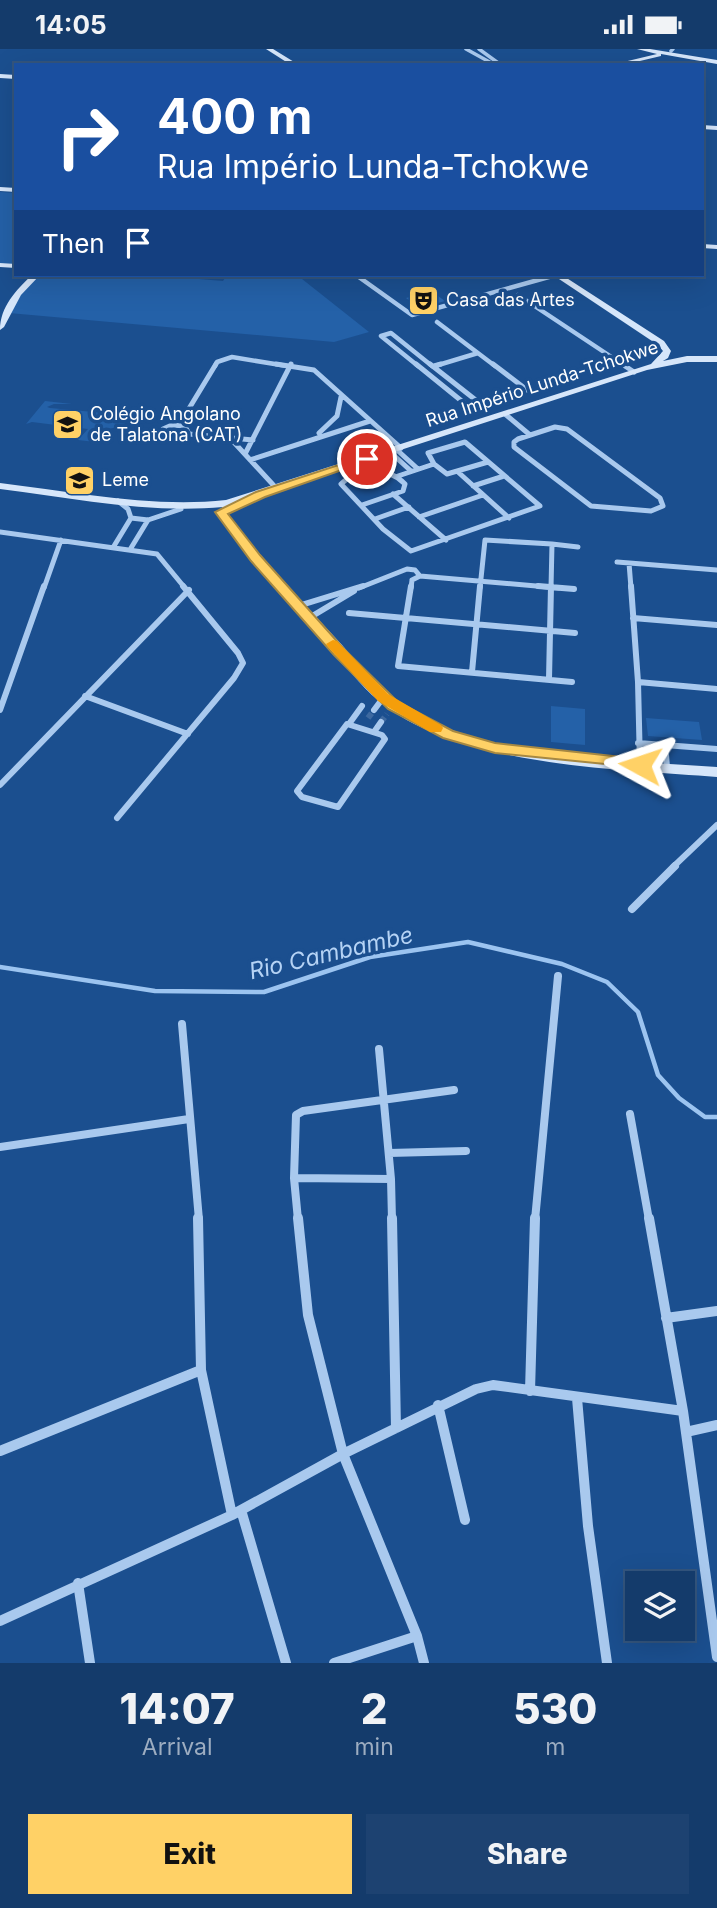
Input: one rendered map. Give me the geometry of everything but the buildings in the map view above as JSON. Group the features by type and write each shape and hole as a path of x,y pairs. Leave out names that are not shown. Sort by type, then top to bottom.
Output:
{"street":[{"path":"269,49 293,63"},
{"path":"466,49 491,63"},
{"path":"479,49 498,63"},
{"path":"640,49 670,51 717,62"},
{"path":"622,63 670,51"},
{"path":"0,327 4,308 34,277"},
{"path":"359,277 412,315 549,277"},
{"path":"559,277 674,348 717,358"},
{"path":"518,295 639,370 658,362 667,351 661,342 645,330"},
{"path":"437,322 527,390"},
{"path":"477,407 481,403 391,333 381,335 469,407 477,407 492,418"},
{"path":"434,366 478,353"},
{"path":"179,425 218,362 232,357 291,364 314,370 370,421 415,470"},
{"name":"Rua Império Lunda-Tchokwe","path":"147,504 213,511 639,370 687,359 717,358"},
{"path":"245,454 291,364"},
{"path":"312,438 333,422 340,409 341,397"},
{"path":"505,414 530,435"},
{"path":"250,460 370,421"},
{"path":"189,433 188,427 179,425 167,426 162,434 173,439 189,433 253,440"},
{"path":"555,427 565,428 660,498 663,506 651,511 603,508 585,502 514,447 516,441 530,435 555,427"},
{"path":"230,438 277,489"},
{"path":"362,505 405,489 393,471 381,470 341,482 362,505 376,519 411,551 540,506 488,462 461,442 431,451 428,457 444,473 458,473 488,462"},
{"path":"398,476 434,464"},
{"path":"458,473 509,518"},
{"path":"473,486 504,475"},
{"name":"Rua Império Lunda-Tchokwe","path":"0,486 213,511"},
{"path":"393,494 446,540"},
{"path":"419,517 484,495"},
{"path":"114,546 131,518 128,509 118,501"},
{"path":"376,519 409,507"},
{"path":"131,518 148,520 181,509"},
{"path":"213,511 387,706 448,734 495,748 666,755 717,749"},
{"path":"131,548 148,520"},
{"path":"0,532 131,548 149,551 162,557 239,653 243,663 239,671 117,818"},
{"path":"0,710 61,540"},
{"path":"472,672 485,540 578,547"},
{"path":"549,678 552,544"},
{"path":"617,562 717,570"},
{"path":"629,563 644,753"},
{"path":"299,606 413,569 420,576"},
{"path":"404,572 412,580"},
{"path":"412,580 420,576 574,589"},
{"path":"412,580 398,666 572,681"},
{"path":"309,618 324,612 358,588"},
{"path":"0,785 189,590"},
{"path":"313,601 324,612"},
{"path":"349,614 575,633"},
{"path":"633,618 717,625"},
{"path":"0,677 12,677"},
{"path":"638,682 717,689"},
{"path":"85,696 188,734"},
{"path":"349,724 374,732 385,739 340,806 334,807 302,797 297,791 343,727 349,724 362,706"},
{"path":"374,710 387,706"},
{"path":"361,728 368,718"},
{"path":"374,732 381,722"},
{"path":"644,753 666,755 717,772"},
{"path":"0,778 13,771"},
{"path":"632,909 647,888 684,860 717,825"},
{"path":"530,1391 533,1236 558,976"},
{"path":"182,1024 200,1237 201,1370 237,1512 286,1663"},
{"path":"379,1049 391,1178 396,1428"},
{"path":"424,1663 416,1636 343,1454 309,1315 294,1178 294,1124 296,1115 303,1111 454,1090"},
{"path":"630,1114 683,1411 717,1657"},
{"path":"0,1147 189,1119"},
{"path":"389,1153 466,1151"},
{"path":"294,1178 391,1178"},
{"path":"666,1318 717,1311"},
{"path":"0,1451 201,1370"},
{"path":"0,1621 237,1512 438,1405 476,1389 493,1385 683,1411"},
{"path":"578,1398 588,1526 607,1663"},
{"path":"438,1405 465,1520"},
{"path":"686,1431 717,1425"},
{"path":"78,1583 90,1663"},
{"path":"334,1663 416,1636"}],"shaded area":[{"path":"0,192 14,193 14,265 0,263"},
{"path":"38,277 175,277 223,281 226,277 300,277 369,332 334,342 9,313 22,293"},
{"path":"45,401 72,404 54,404 47,407 50,408 126,415 128,411 111,410 133,410 123,426 98,431 100,434 95,442 78,440 88,429 32,422 26,424"},
{"path":"551,706 585,709 585,745 551,742"},
{"path":"646,718 699,722 702,740 648,736"}],"waterway":[{"name":"Rio Cambambe","path":"0,967 155,991 264,992 370,957 468,942 562,964 607,982 638,1012 658,1075 679,1098 705,1117 717,1117"}],"tunnel":[{"path":"368,718 374,710"},
{"path":"381,722 387,714"}],"slow traffic":[{"path":"333,644 383,698 436,728"}],"place":[{"name":"Casa das Artes","path":"423,300"},
{"name":"Colégio Angolano de Talatona (CAT)","path":"67,424"},
{"name":"Leme","path":"79,480"}],"route":[{"path":"367,459 260,494 221,512 256,558 339,652 393,705 448,734 495,748 536,755 640,765"}]}
